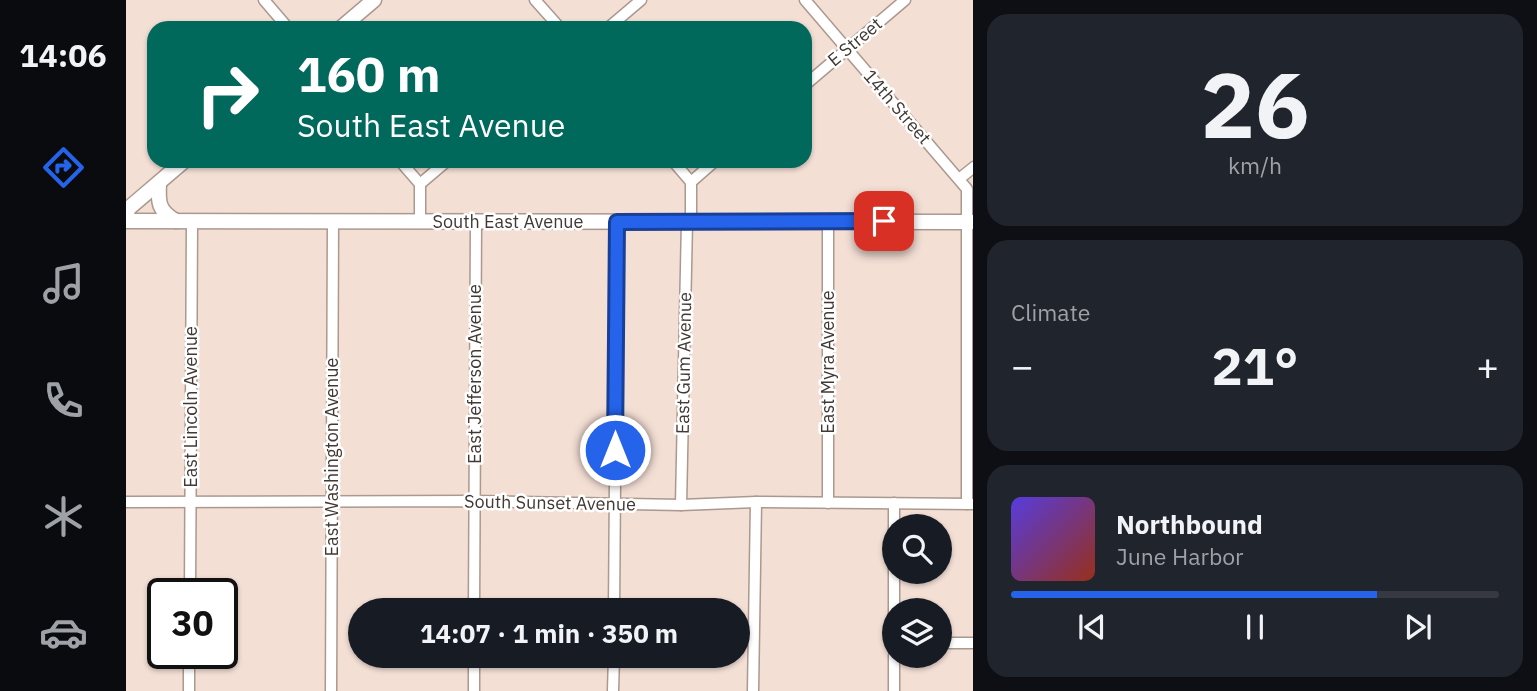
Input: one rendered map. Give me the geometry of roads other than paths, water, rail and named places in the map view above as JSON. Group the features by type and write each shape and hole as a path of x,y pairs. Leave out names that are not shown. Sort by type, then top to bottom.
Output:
{"street":[{"path":"264,0 282,21"},
{"path":"349,21 374,0"},
{"path":"535,0 553,21"},
{"path":"616,21 640,0"},
{"name":"14th Street","path":"805,0 967,188 970,222 970,504"},
{"name":"E Street","path":"812,79 905,0"},
{"path":"126,215 129,208 176,168"},
{"path":"406,168 420,184 420,221"},
{"path":"420,184 439,168"},
{"path":"679,168 691,182 707,168"},
{"path":"959,180 973,168"},
{"name":"East Gum Avenue","path":"681,505 691,182"},
{"path":"159,183 159,206 166,216 176,222"},
{"name":"South East Avenue","path":"126,221 970,222"},
{"name":"East Myra Avenue","path":"828,221 828,503"},
{"name":"East Lincoln Avenue","path":"190,578 192,222"},
{"name":"East Washington Avenue","path":"331,691 332,222"},
{"name":"East Jefferson Avenue","path":"474,598 476,222"},
{"path":"614,598 617,222"},
{"name":"South Sunset Avenue","path":"126,502 970,504"},
{"path":"753,691 756,502"},
{"path":"894,503 894,598"},
{"path":"952,643 973,643"},
{"path":"474,668 474,691"},
{"path":"613,691 614,668"},
{"path":"894,668 894,691"},
{"path":"189,669 189,691"}]}
